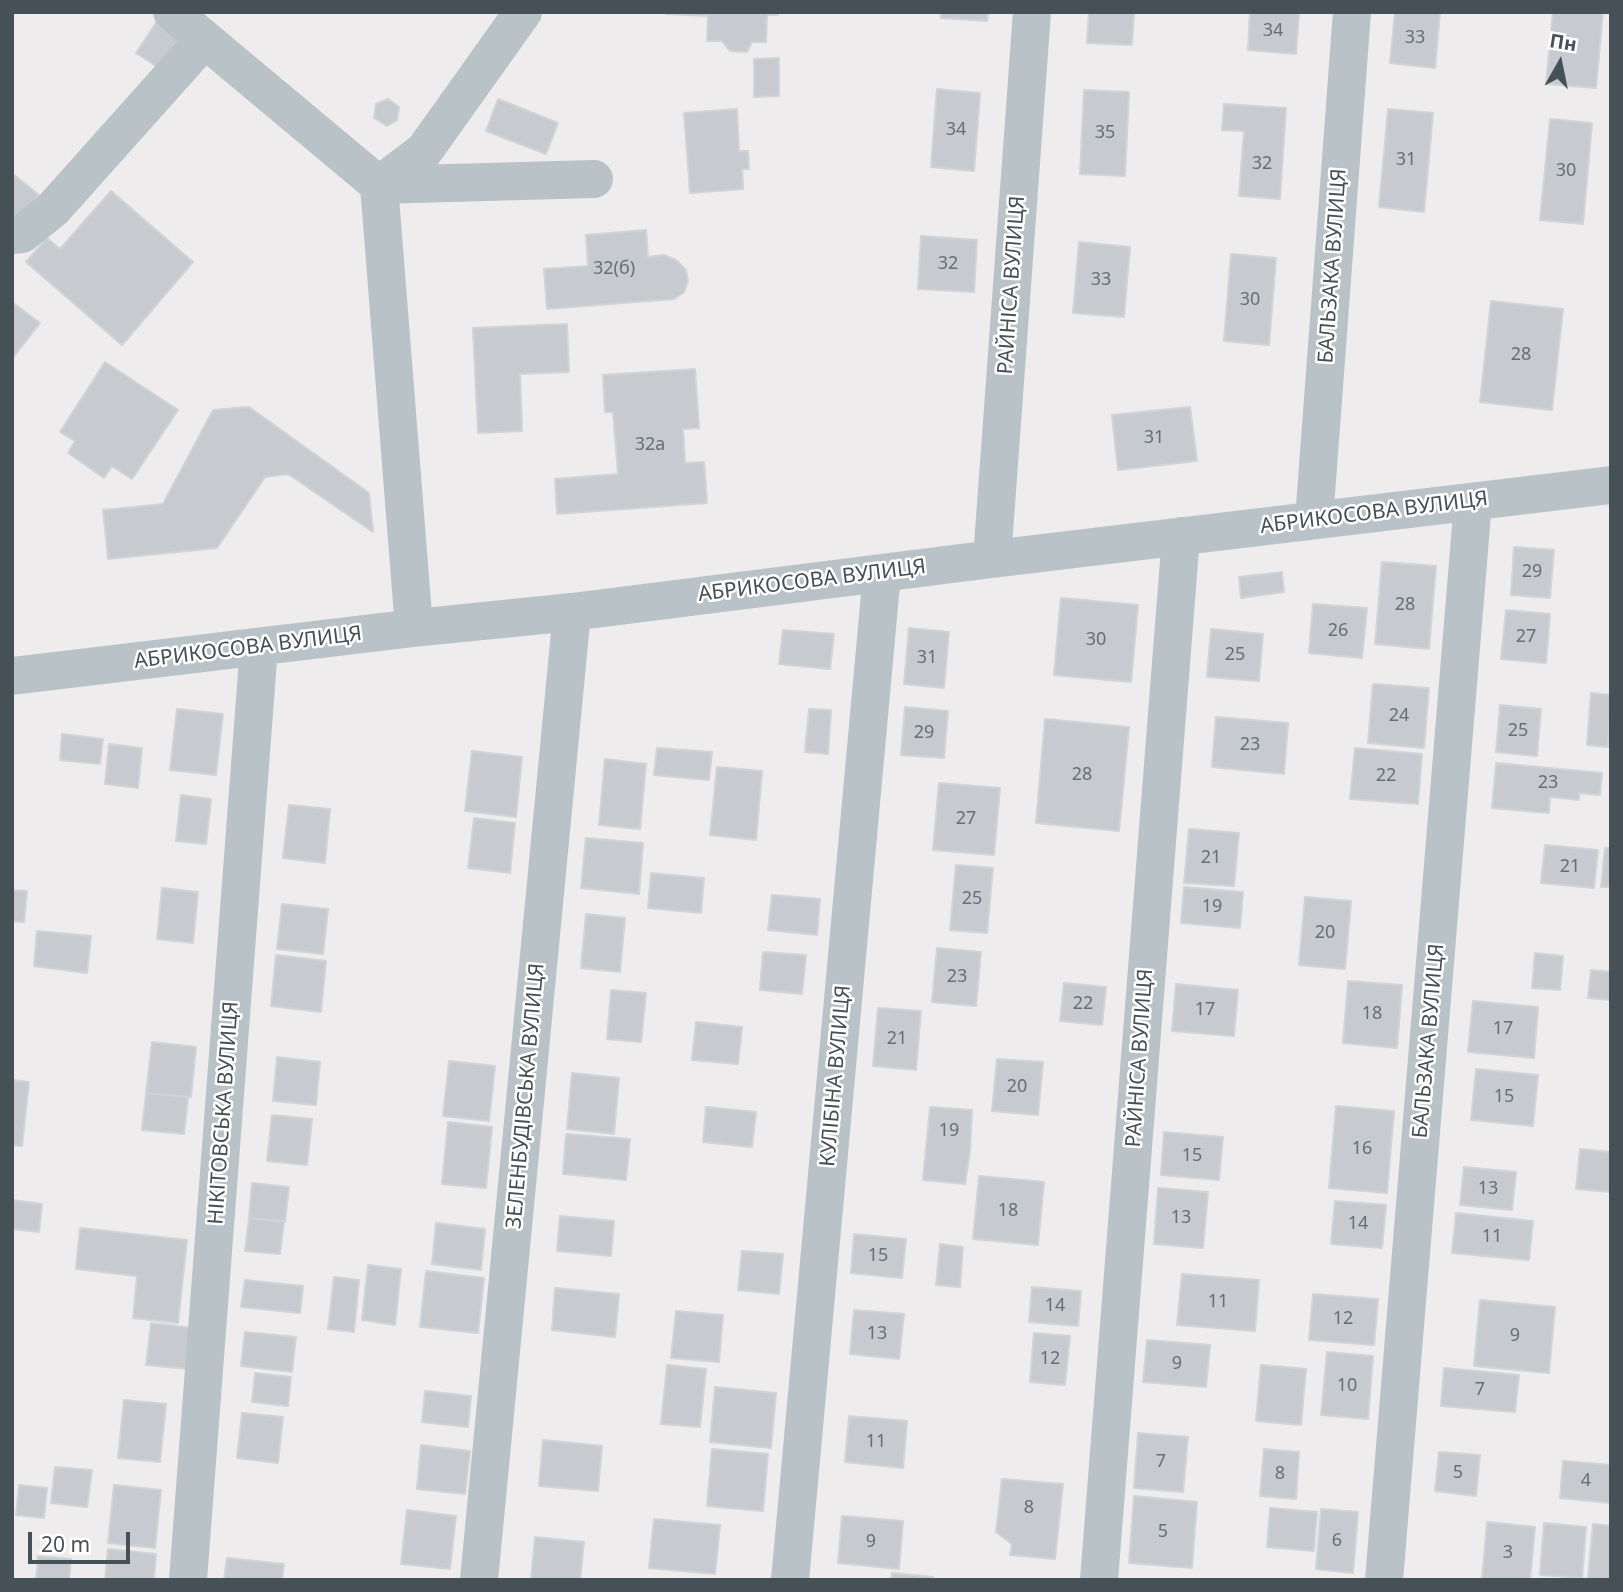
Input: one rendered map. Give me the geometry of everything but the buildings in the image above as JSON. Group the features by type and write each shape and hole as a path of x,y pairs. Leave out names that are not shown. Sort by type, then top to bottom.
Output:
{"street":[{"path":"172,12 379,185 594,179"},
{"path":"379,185 424,151 523,12"},
{"name":"РАЙНІСА ВУЛИЦЯ","path":"992,559 1032,12"},
{"name":"БАЛЬЗАКА ВУЛИЦЯ","path":"1314,520 1352,12"},
{"path":"12,235 22,234 53,209 204,40"},
{"path":"379,185 414,628"},
{"name":"АБРИКОСОВА ВУЛИЦЯ","path":"12,676 572,612 1611,485"},
{"name":"БАЛЬЗАКА ВУЛИЦЯ","path":"1384,1580 1473,502"},
{"name":"РАЙНІСА ВУЛИЦЯ","path":"1099,1580 1181,536"},
{"name":"КУЛІБІНА ВУЛИЦЯ","path":"790,1580 882,573"},
{"name":"ЗЕЛЕНБУДІВСЬКА ВУЛИЦЯ","path":"480,1580 572,612"},
{"name":"НІКІТОВСЬКА ВУЛИЦЯ","path":"188,1580 260,647"}]}
